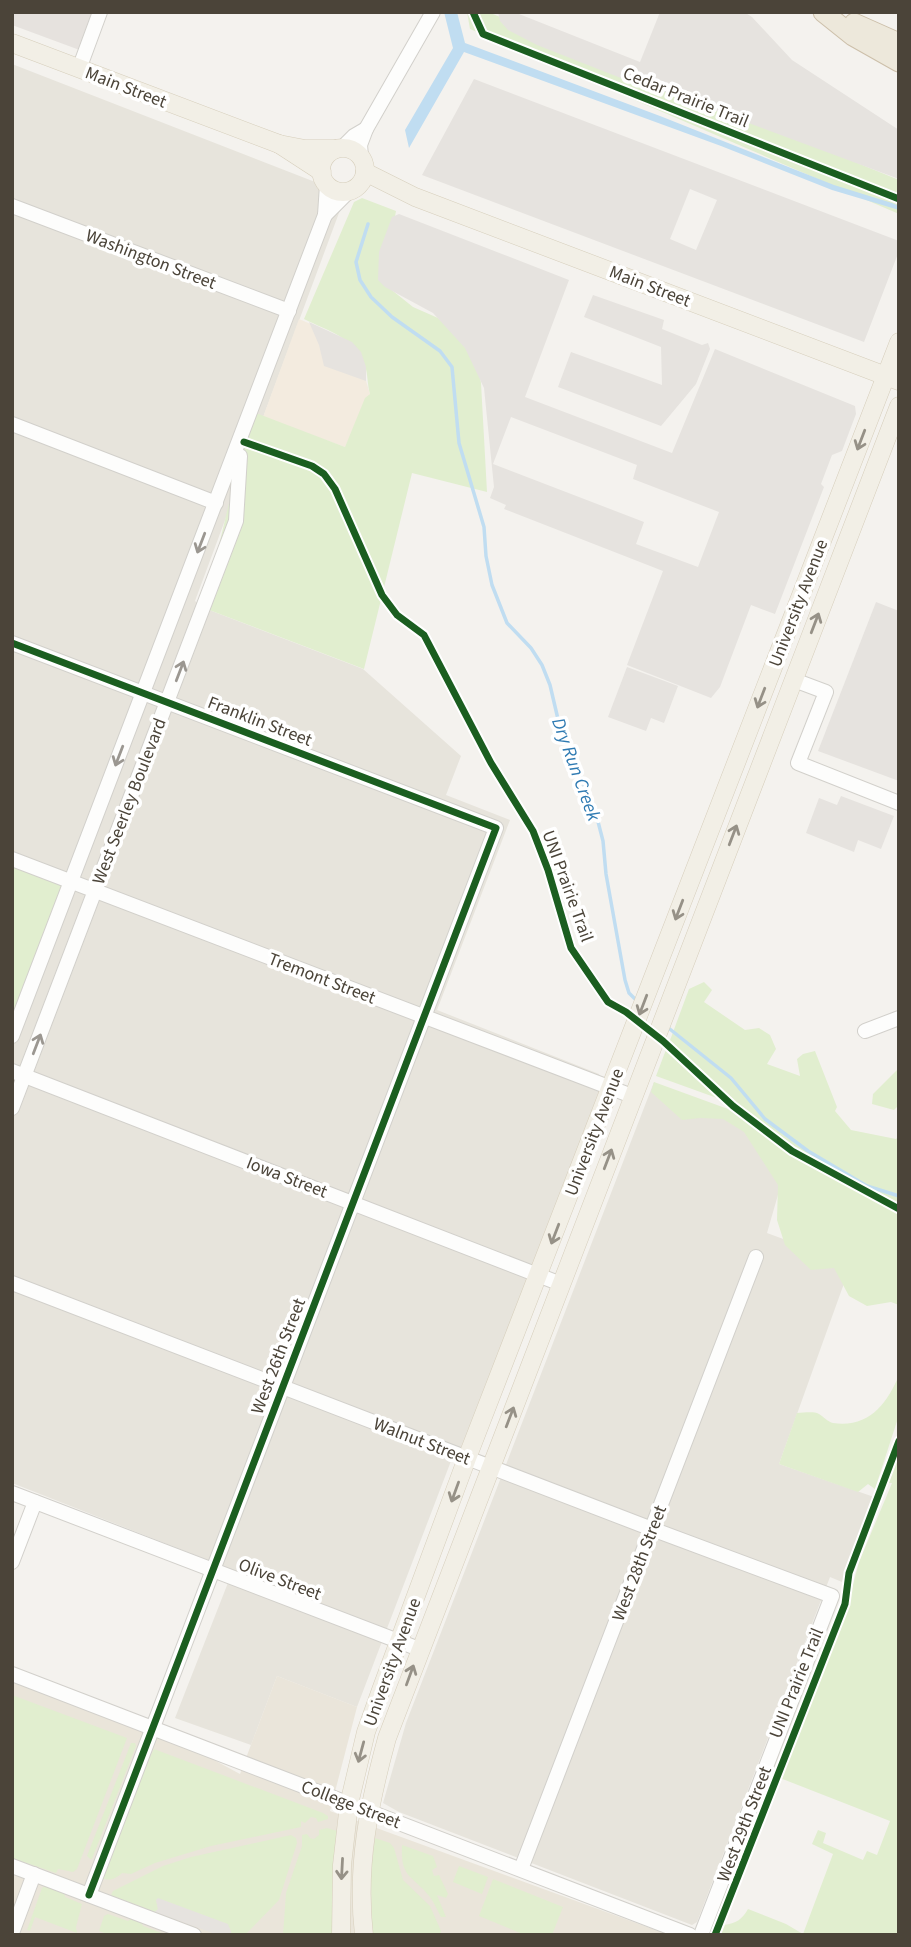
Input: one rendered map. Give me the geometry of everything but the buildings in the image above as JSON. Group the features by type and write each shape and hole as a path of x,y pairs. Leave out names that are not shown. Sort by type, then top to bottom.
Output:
{"highway":[{"path":"823,12 853,36 899,62"},
{"path":"831,12 899,43"}],"main road":[{"name":"Main Street","path":"12,43 279,144 305,149 339,148"},
{"name":"Main Street","path":"279,144 324,179"},
{"path":"339,148 349,148 363,164 364,178 351,190 333,190 324,179 325,159 339,148"},
{"name":"Main Street","path":"363,164 415,197 892,378"},
{"name":"Main Street","path":"351,190 415,197"},
{"name":"University Avenue","path":"341,1935 342,1865 349,1804 366,1732 467,1458 540,1275 610,1088 892,378 899,342"},
{"name":"University Avenue","path":"364,1935 362,1868 368,1810 387,1738 899,405"}],"street":[{"path":"79,69 100,12"},
{"path":"363,164 360,145 366,129 433,13"},
{"path":"339,148 366,129"},
{"name":"West Seerley Boulevard","path":"12,1036 325,215 324,179"},
{"name":"West Seerley Boulevard","path":"325,215 351,190"},
{"name":"Washington Street","path":"12,206 289,311"},
{"name":"West Seerley Boulevard","path":"12,1108 18,1073 95,890 236,521 238,466 251,411"},
{"path":"12,424 216,503"},
{"name":"Franklin Street","path":"12,643 496,828"},
{"path":"794,680 826,692 798,763 899,803"},
{"name":"West 26th Street","path":"89,1895 496,828"},
{"name":"Tremont Street","path":"12,859 632,1096"},
{"path":"865,1031 899,1018"},
{"name":"Iowa Street","path":"18,1073 561,1284"},
{"name":"West 28th Street","path":"521,1869 756,1257"},
{"name":"Walnut Street","path":"12,1283 832,1596"},
{"name":"Olive Street","path":"12,1493 419,1649"},
{"path":"12,1562 36,1502"},
{"name":"West 29th Street","path":"701,1935 832,1596"},
{"name":"College Street","path":"12,1674 690,1935"},
{"path":"12,1866 194,1935"},
{"path":"12,1933 34,1874"}],"shaded area":[{"path":"12,12 100,12 85,52 12,25"},
{"path":"498,12 519,12 640,62 660,12 744,12 752,17 792,60 899,130 899,179 652,87 636,84 537,45 508,30 500,21"},
{"path":"12,64 346,194 195,601 204,608 363,669 461,756 446,795 510,820 437,1010 599,1074 603,1091 471,1438 451,1461 357,1707 277,1676 251,1745 175,1718 233,1570 12,1483"},
{"path":"474,79 899,241 899,251 864,342 422,175","holes":["690,189 717,200 696,250 670,239"]},
{"path":"399,214 569,280 525,397 672,453 715,349 855,406 856,414 842,451 832,455 821,484 824,487 775,614 751,605 720,687 711,698 627,665 663,571 504,509 506,505 490,498 494,487 484,388 465,348 433,313 385,287 378,280 379,252 392,217","holes":["511,417 637,465 633,479 719,512 698,567 636,544 644,522 493,464"]},
{"path":"593,295 664,320 662,329 702,345 708,343 710,349 696,384 661,426 558,387 571,352 662,385 661,347 584,317"},
{"path":"299,319 352,342 370,394 345,447 263,417"},
{"path":"309,322 352,342 361,352 366,367 366,381 324,366"},
{"path":"876,602 899,611 899,781 818,751"},
{"path":"627,667 678,686 664,723 651,718 646,731 608,717"},
{"path":"841,796 894,816 881,849 858,840 854,852 806,833 819,798 837,805"},
{"path":"654,1082 662,1098 728,1109 790,1153 767,1233 851,1264 779,1464 874,1497 842,1582 830,1577 697,1922 692,1925 399,1812 383,1803 406,1723"},
{"path":"12,1674 153,1727 240,1774 277,1676 357,1707 330,1811 669,1935 12,1935"},
{"path":"158,1898 228,1924 232,1935 218,1935 155,1912 158,1909"}],"green space":[{"path":"467,12 488,12 899,180 899,214 470,29"},
{"path":"362,198 396,211 383,279 413,307 438,318 470,349 478,365 487,492 412,473 364,669 204,608 251,411 345,447 365,398 370,394 365,366 355,349 340,336 304,319 354,202"},
{"path":"12,859 71,881 12,1036"},
{"path":"704,982 712,990 704,1002 745,1030 759,1028 770,1035 776,1049 767,1064 800,1076 797,1059 803,1054 815,1051 837,1107 835,1111 851,1130 896,1139 899,1136 899,1206 793,1149 735,1104 669,1043 689,989"},
{"path":"667,1047 717,1098 656,1076"},
{"path":"899,1068 899,1105 894,1110 872,1104 873,1094"},
{"path":"654,1082 728,1109 790,1153 899,1212 899,1305 891,1302 867,1306 849,1296 834,1268 811,1270 785,1245 777,1220 778,1185 744,1132 723,1119 682,1120 651,1092"},
{"path":"899,1375 899,1415 875,1489 868,1484 858,1492 779,1464 797,1413 817,1413 833,1423 857,1422 875,1412 889,1395"},
{"path":"899,1455 899,1935 721,1935 724,1925 738,1920 748,1909 803,1934 833,1854 812,1844 818,1830 826,1833 823,1843 863,1860 867,1851 877,1855 890,1821 780,1778 847,1607 859,1562 892,1483 887,1483"},
{"path":"12,1695 127,1738 77,1869 73,1872 58,1869 56,1873 12,1858"},
{"path":"131,1743 136,1746 90,1859 87,1856"},
{"path":"154,1749 323,1813 328,1819 318,1822 311,1817 305,1823 301,1821 301,1827 211,1846 155,1863 131,1874 122,1873 111,1879 91,1874"},
{"path":"327,1828 337,1831 334,1869 335,1935 283,1935 286,1893 302,1846 302,1835 307,1834 314,1839 319,1835 319,1830"},
{"path":"291,1835 296,1838 297,1843 279,1900 245,1935 232,1935 230,1928 156,1900 158,1909 155,1912 111,1895 113,1891 163,1866 191,1857"},
{"path":"375,1838 390,1843 394,1848 403,1880 430,1906 441,1931 440,1935 372,1935 371,1871"},
{"path":"402,1845 433,1856 437,1867 432,1870 434,1876 439,1875 448,1894 446,1898 437,1895 446,1917 441,1917 430,1897 405,1871"},
{"path":"459,1866 488,1877 482,1894 453,1882"},
{"path":"493,1879 563,1907 552,1935 525,1935 479,1916"},
{"path":"48,1884 64,1890 65,1897 82,1904 77,1933 35,1917 30,1931 27,1930 42,1888"},
{"path":"108,1914 128,1921 133,1917 139,1919 143,1926 167,1935 110,1935 99,1931 104,1916"}],"water":[{"path":"444,12 457,12 465,43 834,185 892,203 899,206 899,210 832,190 721,146 464,52 409,148 405,130 453,48"}],"waterway":[{"name":"Dry Run Creek","path":"368,224 356,262 360,280 371,297 392,317 440,351 452,367 459,443 484,527 492,585 507,623 531,648 542,665 550,685 561,732 595,810 603,841 606,874 625,980 629,993 637,1001"},
{"name":"Dry Run Creek","path":"666,1026 731,1078 765,1119 808,1151 867,1186 899,1196"}],"cycle path":[{"name":"Cedar Prairie Trail","path":"473,12 483,34 899,199"},
{"name":"UNI Prairie Trail","path":"244,442 312,466 324,474 335,489 382,595 397,615 424,635 491,763 533,831 548,870 571,948 608,1002 626,1012 663,1041 733,1106 792,1151 899,1209"},
{"path":"12,643 496,828 89,1895"},
{"name":"UNI Prairie Trail","path":"715,1935 845,1604 849,1573 899,1441"}]}
